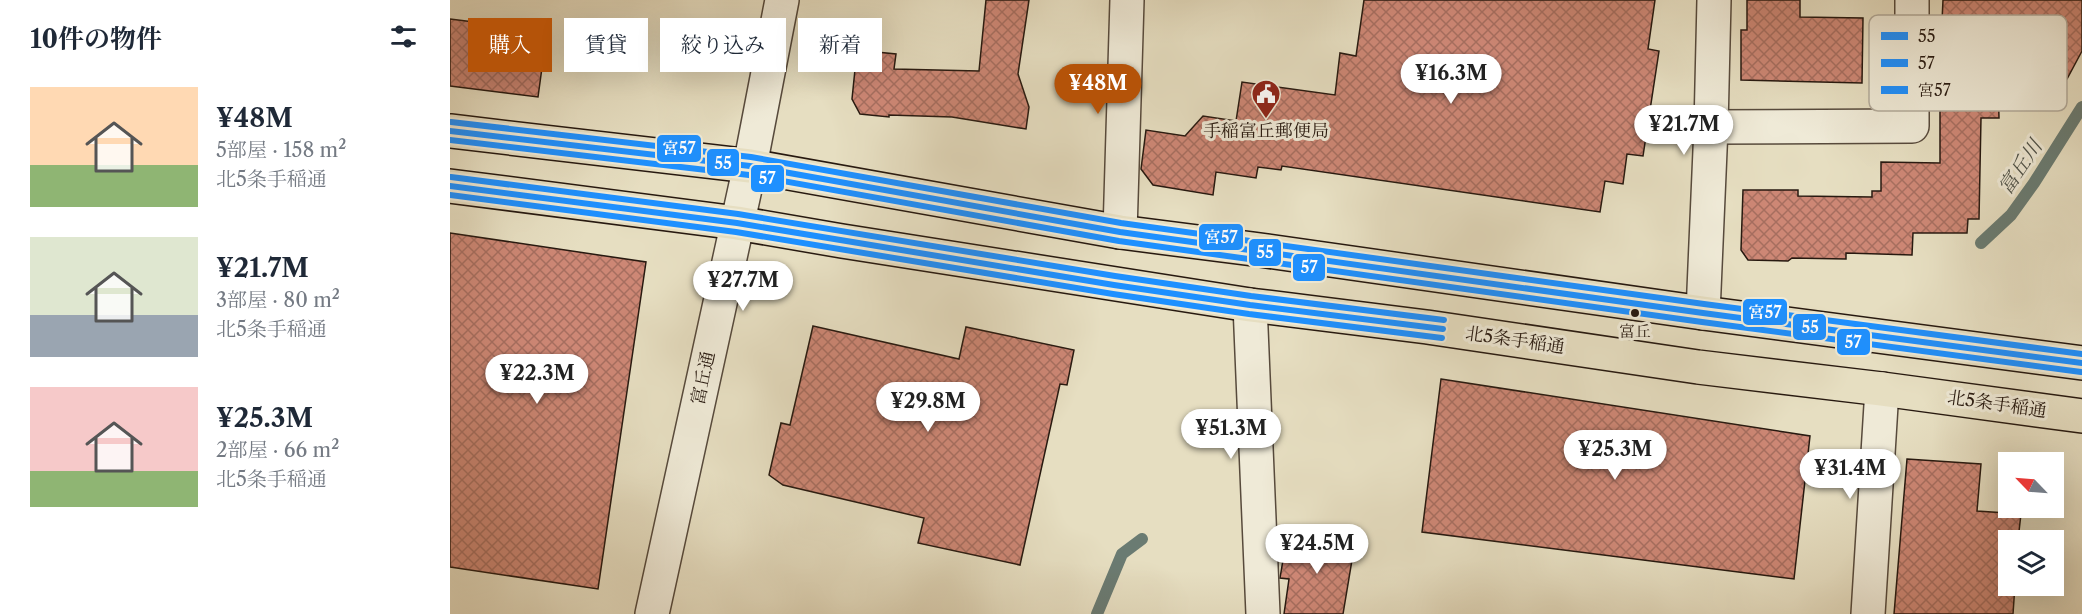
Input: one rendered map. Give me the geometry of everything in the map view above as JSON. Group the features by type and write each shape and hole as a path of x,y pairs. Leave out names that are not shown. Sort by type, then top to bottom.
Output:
{"highway":[{"path":"450,131 750,166 1120,232 1703,314 2082,363"},
{"name":"北5条手稲通","path":"450,186 737,223 1250,305 1427,327 1698,367 2082,416"}],"street":[{"name":"富丘通","path":"652,614 750,166 782,0"},
{"path":"1120,232 1127,0"},
{"path":"1703,314 1714,0"},
{"path":"1711,127 1912,126 1912,111"},
{"path":"1250,305 1263,614"},
{"path":"1868,614 1882,389"}],"building":[{"path":"986,0 1029,0 1018,74 1029,107 1026,129 952,117 889,115 889,117 860,114 852,99 855,72 882,72 882,53 896,54 894,69 979,71"},
{"path":"1364,0 1655,0 1648,49 1659,51 1643,156 1627,154 1623,184 1605,181 1600,212 1282,166 1281,170 1258,167 1256,178 1216,172 1213,195 1153,185 1141,169 1146,130 1185,136 1203,116 1236,121 1242,82 1335,95 1340,53 1356,56"},
{"path":"1747,0 1800,0 1800,17 1863,18 1862,83 1741,80 1741,30 1747,30"},
{"path":"1943,0 2082,0 2082,51 2067,79 2067,15 1942,15"},
{"path":"450,19 468,21 468,72 541,72 538,97 450,86"},
{"path":"1940,111 1999,111 1999,118 1981,118 1979,219 1968,219 1967,233 1913,233 1912,255 1846,253 1846,259 1748,260 1741,250 1743,190 1798,190 1798,196 1872,197 1872,191 1881,191 1881,162 1940,163"},
{"path":"450,233 646,262 598,589 450,567"},
{"path":"813,326 959,359 966,327 1074,350 1067,385 1060,384 1020,565 918,543 924,518 783,485 769,475 781,423 790,425"},
{"path":"1441,379 1810,436 1794,579 1422,532"},
{"path":"1907,459 1981,464 1977,511 1998,512 1998,518 2021,518 2019,530 1998,530 1998,596 2014,596 2013,614 1894,614"},
{"path":"1304,534 1355,542 1343,614 1284,614 1289,579 1280,578 1286,542 1303,544"}],"waterway":[{"name":"富丘川","path":"1981,243 2011,215 2082,107"},
{"name":"富丘川","path":"1097,614 1122,554 1142,539"}],"transit line":[{"name":"宮57","path":"451,122 751,157 1121,223 2082,354"},
{"name":"55","path":"450,131 750,166 1120,232 2082,363"},
{"name":"57","path":"450,140 749,175 1119,241 2081,372"},
{"name":"宮57","path":"451,177 738,214 1115,276 1444,320"},
{"name":"55","path":"450,186 737,223 1114,285 1443,329"},
{"name":"57","path":"450,195 736,232 1113,294 1442,338"}],"place":[{"name":"手稲富丘郵便局","path":"1266,120"},
{"name":"富丘","path":"1635,313"}]}
